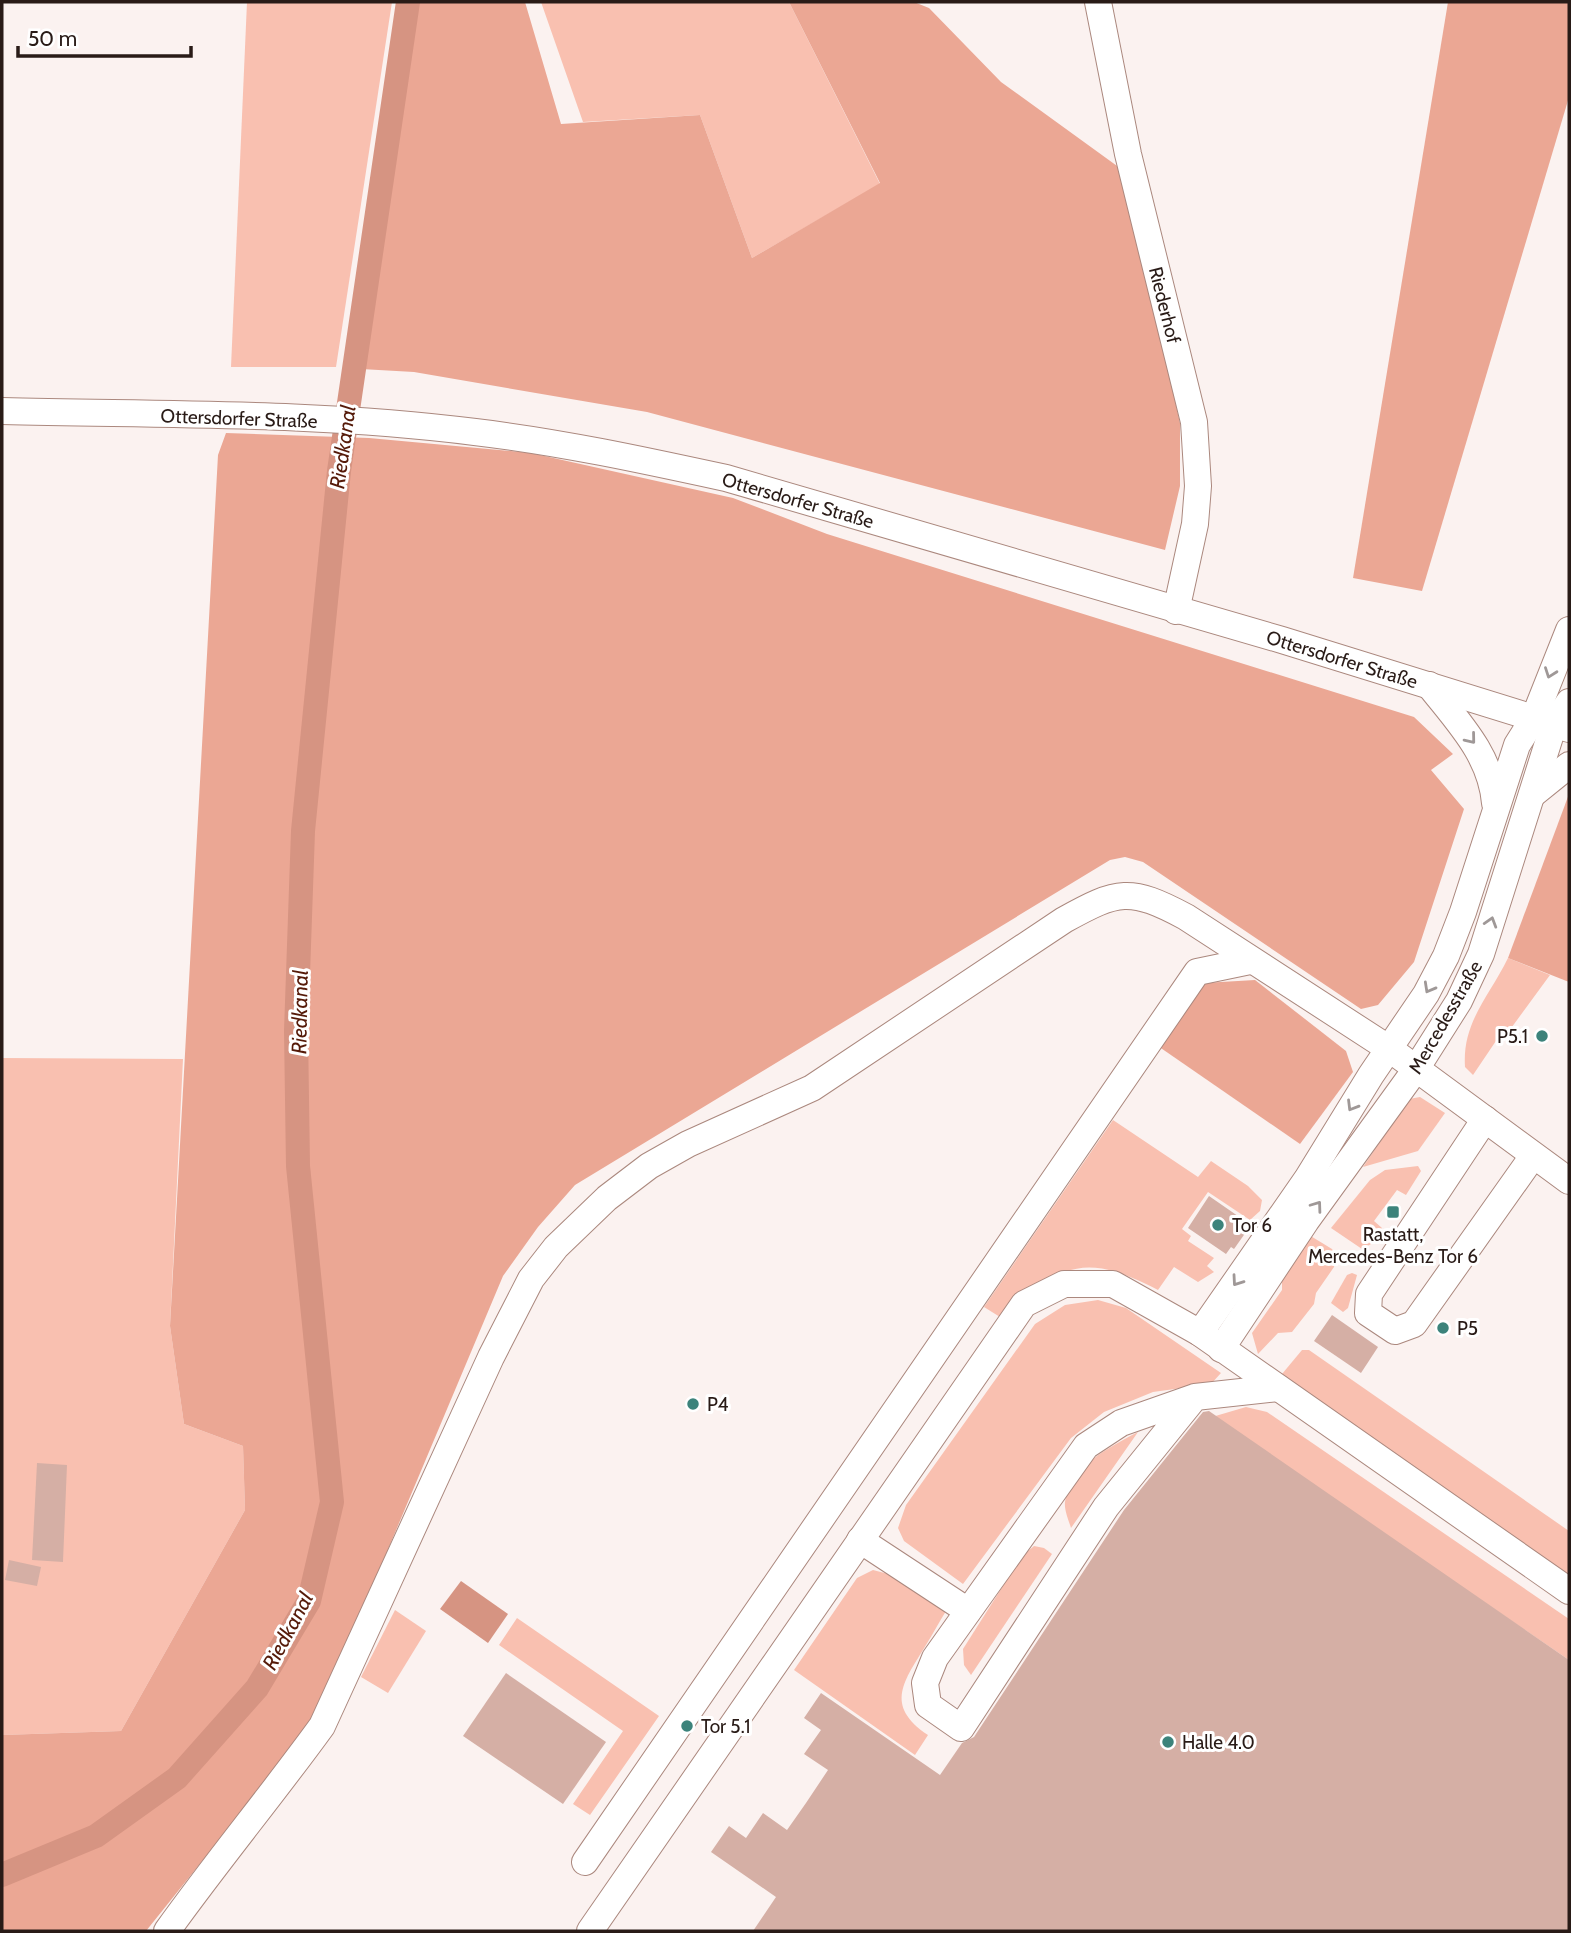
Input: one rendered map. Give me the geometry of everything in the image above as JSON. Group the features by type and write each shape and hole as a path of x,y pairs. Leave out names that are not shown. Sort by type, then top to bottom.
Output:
{"street":[{"name":"Riederhof","path":"1098,2 1128,154 1194,422 1198,486 1195,524 1176,611"},
{"name":"Ottersdorfer Straße","path":"2,411 318,420 473,431 562,444 726,478 1552,723"},
{"path":"1552,723 1569,630"},
{"path":"1429,685 1479,748 1488,769 1495,810"},
{"path":"1552,723 1569,702"},
{"name":"Mercedesstraße","path":"1282,1235 1416,1069 1459,1000 1481,954 1552,723"},
{"name":"Mercedesstraße","path":"1282,1235 1307,1179 1371,1075 1391,1050 1446,956 1517,745 1552,723"},
{"path":"1531,797 1569,765"},
{"path":"167,1931 242,1827 283,1779 322,1726 491,1357 531,1279 556,1247 607,1198 649,1167 688,1144 812,1088 1064,920 1102,899 1129,894 1156,901 1391,1050 1569,1181"},
{"path":"585,1862 1197,972 1250,961"},
{"path":"1485,1119 1369,1294 1368,1313 1395,1331 1414,1324 1533,1156"},
{"path":"1211,1341 1282,1235"},
{"path":"590,1931 1024,1304 1064,1284 1113,1284 1211,1341 1569,1591"},
{"path":"1195,1397 1106,1507 961,1728 928,1705 925,1683 935,1658 1086,1446 1121,1423 1195,1397 1278,1388"},
{"path":"860,1540 968,1611"}],"shaded area":[{"path":"247,2 392,2 336,367 231,367"},
{"path":"418,2 525,2 561,124 700,115 752,258 880,183 789,2 914,2 929,8 1001,82 1124,171 1180,423 1180,486 1165,550 647,412 414,372 361,369"},
{"path":"541,2 789,2 880,184 752,258 700,115 583,122"},
{"path":"1448,2 1569,2 1569,97 1422,591 1353,578"},
{"path":"226,433 369,438 531,453 733,498 827,534 1414,717 1453,754 1431,770 1464,809 1414,962 1378,1005 1361,1009 1143,862 1125,857 1110,860 575,1185 538,1227 503,1276 317,1718 146,1931 2,1931 2,1735 121,1731 245,1510 243,1446 184,1424 170,1326 218,455"},
{"path":"1569,794 1569,982 1508,958"},
{"path":"1508,958 1550,975 1509,1031 1504,1029 1473,1075 1465,1067 1468,1036 1478,1010"},
{"path":"1255,980 1346,1051 1353,1072 1300,1144 1155,1044 1204,983"},
{"path":"2,1058 183,1059 170,1326 184,1424 243,1446 245,1510 121,1731 2,1735"},
{"path":"1420,1097 1445,1113 1418,1151 1363,1167 1409,1099"},
{"path":"1113,1120 1198,1177 1211,1161 1248,1186 1262,1200 1260,1211 1250,1220 1208,1192 1182,1229 1191,1236 1188,1241 1214,1258 1207,1266 1214,1272 1198,1282 1174,1267 1158,1290 1110,1270 1073,1269 1040,1286 1000,1317 984,1307"},
{"path":"1418,1166 1421,1171 1406,1195 1397,1190 1374,1221 1382,1228 1371,1244 1362,1249 1331,1228 1370,1180 1385,1170"},
{"path":"1309,1235 1332,1249 1336,1256 1334,1267 1316,1293 1314,1304 1292,1332 1278,1333 1258,1354 1252,1333 1282,1290 1282,1275"},
{"path":"1347,1275 1357,1275 1348,1308 1343,1312 1331,1303"},
{"path":"1098,1300 1126,1308 1221,1373 1211,1384 1153,1392 1104,1412 1071,1438 963,1584 904,1541 898,1528 906,1505 1035,1324 1065,1305"},
{"path":"1302,1350 1309,1350 1569,1531 1569,1575 1282,1374"},
{"path":"1246,1407 1267,1412 1569,1619 1569,1660 1212,1417"},
{"path":"1138,1432 1071,1528 1065,1502 1068,1489 1075,1478 1093,1459"},
{"path":"1034,1546 1044,1548 1052,1554 971,1675 964,1665 963,1649 1022,1556"},
{"path":"873,1570 896,1576 946,1611 911,1670 902,1692 906,1713 914,1724 928,1735 915,1755 794,1670 857,1578"},
{"path":"461,1581 508,1614 488,1643 440,1609"},
{"path":"395,1610 426,1631 388,1693 361,1677"},
{"path":"517,1618 659,1716 590,1815 573,1804 623,1731 499,1645"}],"building":[{"name":"Tor 6","path":"1209,1196 1248,1223 1243,1230 1246,1232 1234,1249 1231,1247 1226,1254 1188,1228"},
{"path":"1332,1315 1378,1347 1361,1373 1314,1341"},
{"name":"Halle 4.0","path":"1209,1411 1569,1660 1569,1931 753,1931 776,1897 711,1852 729,1826 746,1838 763,1813 787,1830 806,1803 828,1770 804,1754 821,1730 804,1718 821,1693 940,1775 962,1743 974,1737 1124,1510 1203,1412"},
{"path":"37,1463 67,1465 63,1562 32,1560"},
{"path":"9,1560 41,1567 37,1586 5,1580"},
{"path":"506,1673 606,1742 563,1804 463,1736"}],"waterway":[{"name":"Riedkanal","path":"2,1875 96,1836 177,1778 257,1688 309,1601 332,1502 298,1166 296,1031 303,831 339,471 408,2"}],"place":[{"name":"P5.1","path":"1542,1036"},
{"name":"Rastatt, Mercedes-Benz Tor 6","path":"1393,1212"},
{"name":"Tor 6","path":"1218,1225"},
{"name":"P5","path":"1443,1328"},
{"name":"P4","path":"693,1404"},
{"name":"Tor 5.1","path":"687,1726"},
{"name":"Halle 4.0","path":"1168,1742"}]}
